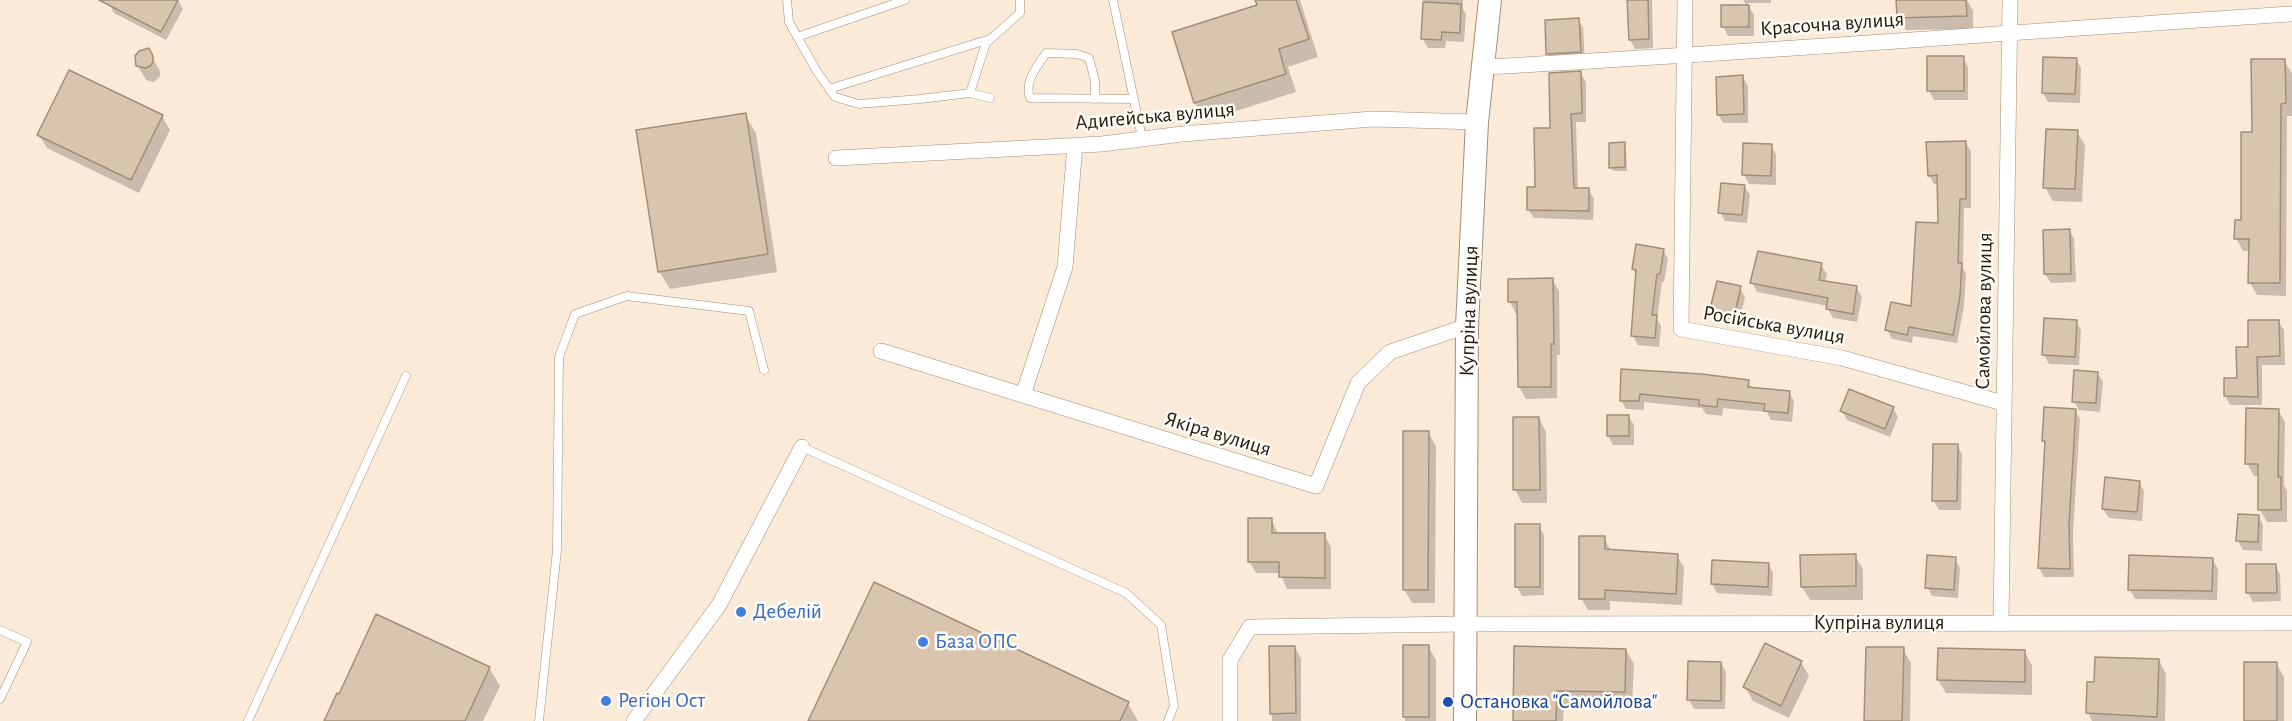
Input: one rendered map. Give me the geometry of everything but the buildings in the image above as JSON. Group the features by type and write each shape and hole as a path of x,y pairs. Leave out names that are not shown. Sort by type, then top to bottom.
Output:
{"main road":[{"name":"Купріна вулиця","path":"1465,721 1467,326 1477,122 1490,0"}],"street":[{"name":"Російська вулиця","path":"1685,0 1681,330 1842,358 2003,403"},
{"name":"Самойлова вулиця","path":"2001,622 2010,0"},
{"name":"Красочна вулиця","path":"1483,67 1684,56 2292,14"},
{"name":"Адигейська вулиця","path":"837,158 1075,146 1142,138 1373,119 1477,122"},
{"path":"1023,395 1065,267 1075,146"},
{"name":"Якіра вулиця","path":"881,351 1316,486 1358,383 1390,352 1467,326"},
{"path":"634,721 719,604 802,447"},
{"name":"Купріна вулиця","path":"1230,721 1230,660 1250,627 1465,624 2292,622"}],"lane":[{"path":"787,0 789,21 816,70 835,97 859,104 970,93 990,98"},
{"path":"797,37 905,0"},
{"path":"970,93 986,43 1020,13 1020,0"},
{"path":"1113,0 1142,138"},
{"path":"829,89 990,39"},
{"path":"1095,99 1095,81 1089,58 1077,54 1046,53 1033,72 1027,90 1030,99 1095,99 1133,99"},
{"path":"538,721 557,550 559,357 575,314 627,296 749,310 764,370"},
{"path":"248,721 406,376"},
{"path":"802,447 1126,593 1161,625 1174,706 1168,721"},
{"path":"0,630 27,642 0,699"}],"place":[{"name":"Дебелій","path":"741,612"},
{"name":"База ОПС","path":"923,642"},
{"name":"Регіон Ост","path":"606,701"},
{"name":"Остановка \"Самойлова\"","path":"1448,702"}]}
